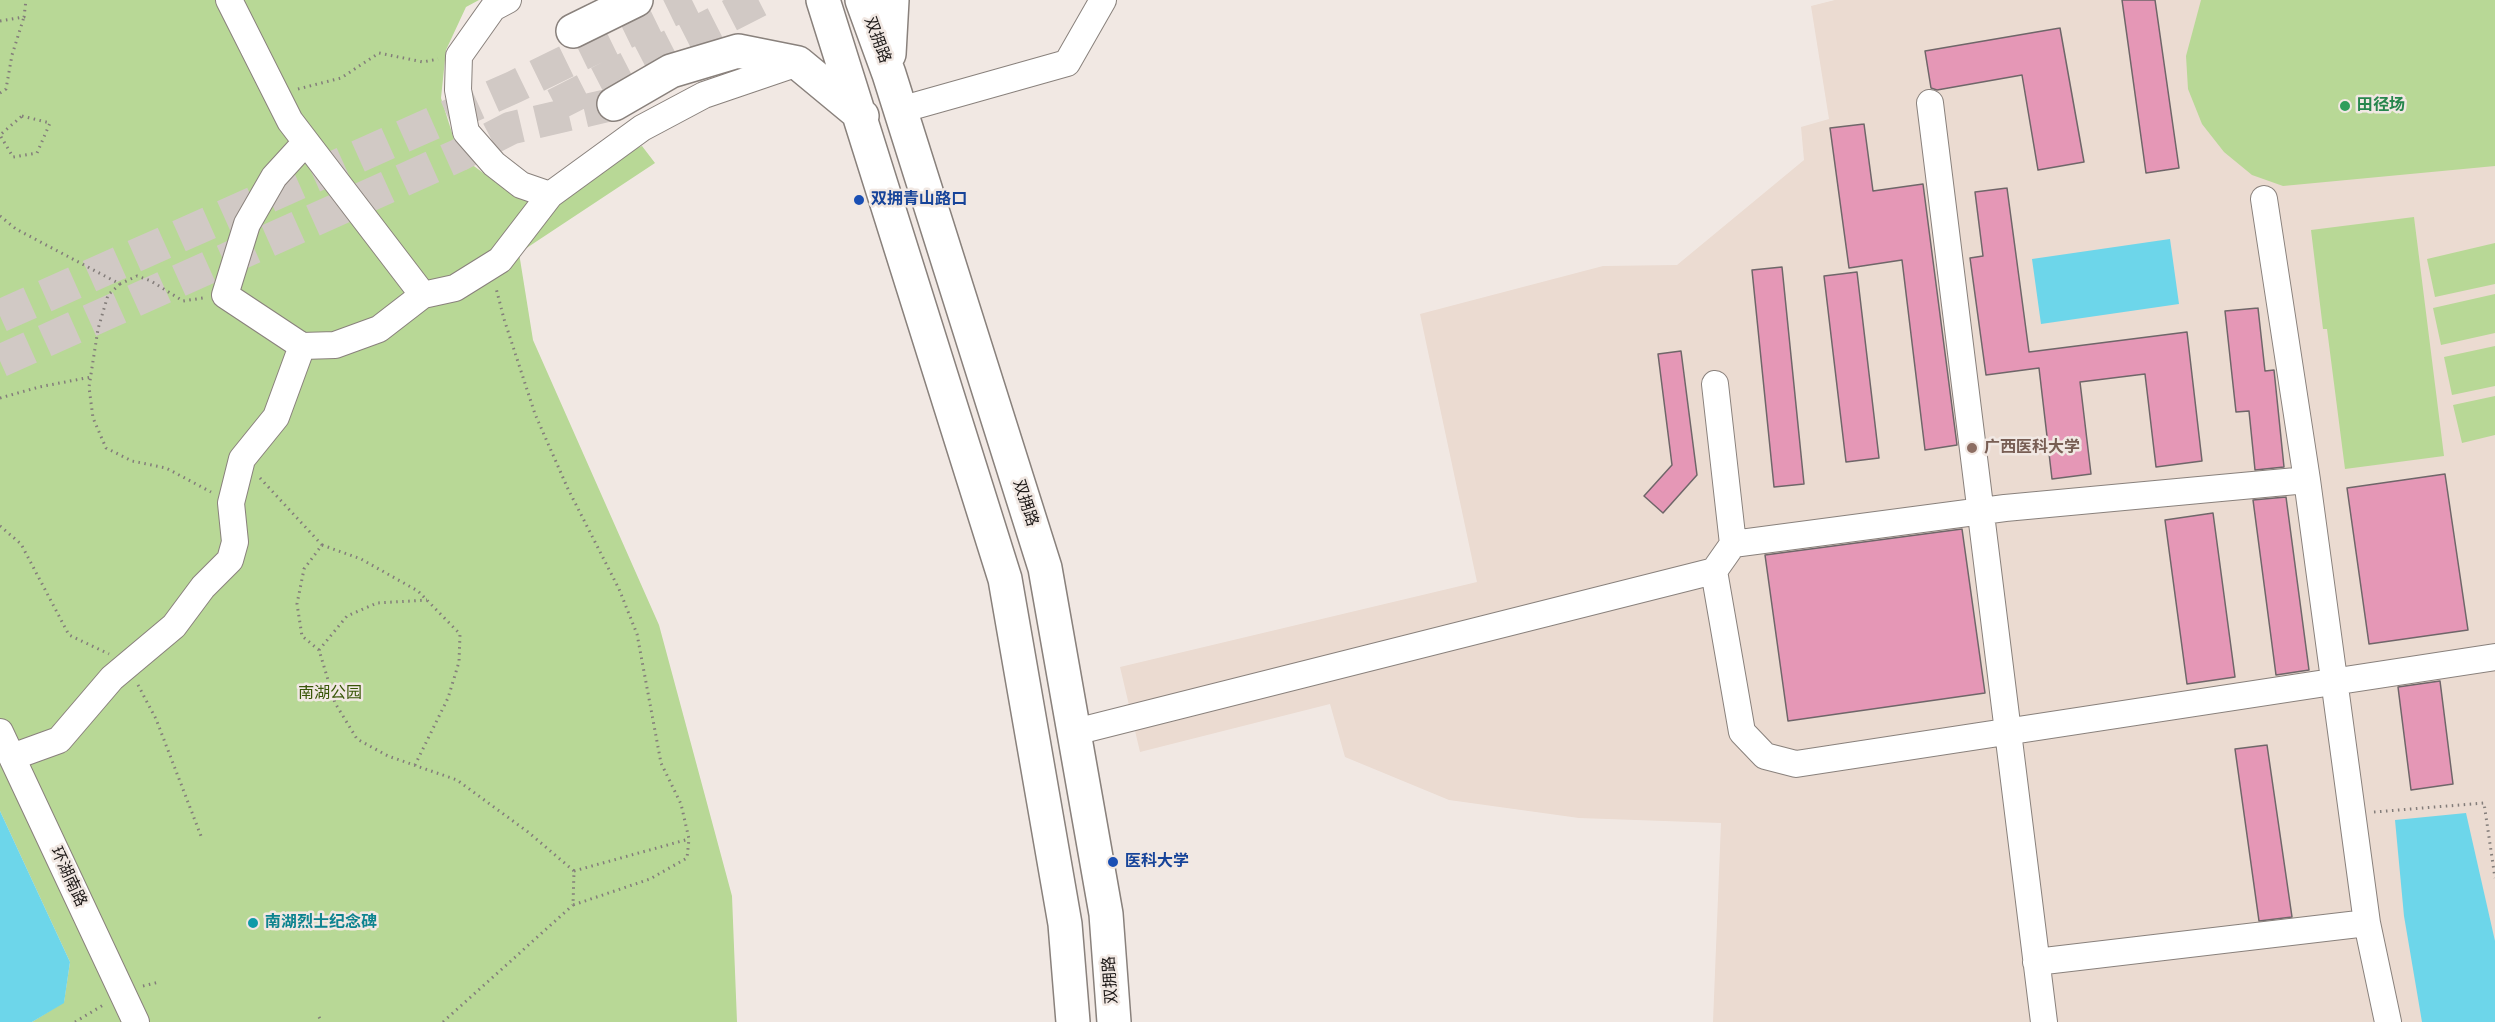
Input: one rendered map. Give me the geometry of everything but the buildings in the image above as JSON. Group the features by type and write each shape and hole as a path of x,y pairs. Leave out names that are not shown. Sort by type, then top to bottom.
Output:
{"main road":[{"path":"573,31 636,0"},
{"name":"双拥路","path":"862,0 889,74 1045,568 1106,914 1114,1022"},
{"path":"889,74 888,28 892,0"},
{"path":"824,1 862,116 1005,579 1065,924 1073,1022"},
{"path":"614,104 671,71 738,51 798,63 862,116"}],"street":[{"path":"230,0 290,121 423,295"},
{"path":"508,0 493,8 459,56 458,90 466,132 494,164 521,185 550,195"},
{"path":"900,110 1067,63 1103,0"},
{"path":"306,142 274,177 247,224 225,295 302,346 335,345 379,329 423,295 455,288 500,260 550,195 642,128 704,94 798,63"},
{"path":"1930,103 2044,1022"},
{"path":"2264,199 2307,480 2367,923 2388,1022"},
{"path":"12,758 59,740 112,678 174,626 202,587 230,560 235,542 231,503 242,459 276,417 302,346"},
{"path":"1075,732 1714,571 1733,544 1715,384"},
{"path":"1733,544 1980,511 2307,480"},
{"path":"1714,571 1742,732 1766,756 1796,764 2495,657"},
{"name":"环湖南路","path":"0,732 136,1022"},
{"path":"2036,962 2367,923"}],"path":[{"path":"0,93 6,89 26,0"},
{"path":"0,21 24,17"},
{"path":"276,93 316,86 340,78 379,53 423,62 459,56"},
{"path":"0,87 6,89"},
{"path":"22,116 50,123 37,153 13,157 0,135 22,116"},
{"path":"0,216 16,229 120,284"},
{"path":"443,1022 573,905 650,879 687,858 690,839 681,804 661,763 637,634 619,589 568,489 535,414 504,320 491,266"},
{"path":"225,295 183,301 150,281 137,276 120,284 108,295 98,329 89,387 93,418 106,448 132,461 166,468 231,503"},
{"path":"0,399 39,387 91,377"},
{"path":"242,459 322,545 361,559 418,591 460,634 459,662 448,698 415,765"},
{"path":"322,545 304,569 297,604 302,636 319,650 335,703 357,740 388,756 457,780 528,832 574,871"},
{"path":"319,650 347,616 377,603 428,600"},
{"path":"2352,814 2484,803 2495,878"},
{"path":"574,871 690,839"},
{"path":"573,905 574,871"},
{"path":"319,1017 322,1022"}],"shaded area":[{"name":"广西医科大学","path":"1835,0 2495,0 2495,1022 1713,1022 1721,823 1579,818 1449,800 1345,757 1330,704 1140,752 1120,667 1477,582 1420,314 1603,266 1677,265 1804,160 1801,127 1829,119 1811,6"}],"green space":[{"name":"南湖公园","path":"0,0 479,0 466,7 446,50 441,98 459,155 517,198 642,146 655,163 519,253 533,340 659,625 732,896 737,1022 32,1022 64,1002 70,962 0,811"},
{"name":"田径场","path":"2201,0 2495,0 2495,166 2283,186 2252,175 2224,152 2202,124 2188,89 2186,56"},
{"path":"2414,217 2444,456 2345,469 2327,329 2323,329 2311,230"},
{"path":"2495,243 2495,284 2435,297 2427,259"},
{"path":"2495,294 2495,333 2441,345 2433,308"},
{"path":"2495,346 2495,386 2452,395 2444,357"},
{"path":"2495,396 2495,435 2462,443 2453,405"}],"water":[{"path":"2170,239 2179,304 2041,324 2032,259"},
{"path":"0,811 70,962 64,1003 32,1022 0,1022"},
{"path":"2466,813 2495,941 2495,1022 2422,1022 2404,916 2395,820"}],"tunnel":[{"path":"0,316 514,87 692,0"},
{"path":"555,105 760,0"},
{"path":"0,361 459,155 511,128 614,104"}],"place":[{"name":"田径场","path":"2345,106"},
{"name":"双拥青山路口","path":"859,200"},
{"name":"广西医科大学","path":"1972,448"},
{"name":"医科大学","path":"1113,862"},
{"name":"南湖烈士纪念碑","path":"253,923"}]}
